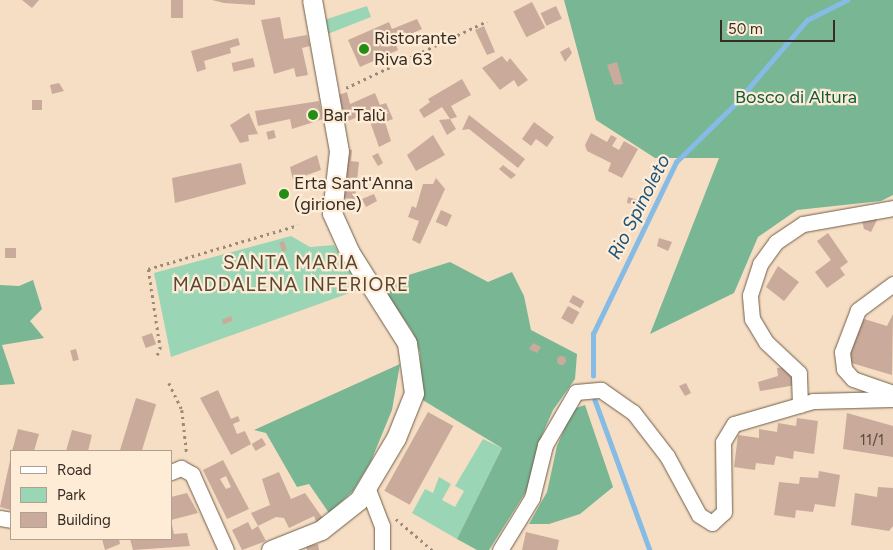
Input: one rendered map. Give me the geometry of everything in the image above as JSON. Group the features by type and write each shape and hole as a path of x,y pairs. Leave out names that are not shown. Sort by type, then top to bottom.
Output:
{"street":[{"path":"271,550 336,521 367,487 411,409 415,375 407,344 336,225 332,203 339,151 312,0"},
{"path":"800,405 799,373 766,342 752,319 750,295 760,264 776,242 803,224 893,208"},
{"path":"893,284 858,310 842,352 844,368 853,379 893,392"},
{"path":"500,550 532,498 545,445 576,392 601,390 633,412 667,456 699,516 712,523 724,512 727,432 734,424 800,405 893,399"},
{"path":"179,470 192,474 226,550"},
{"path":"367,487 377,504 382,550"}],"path":[{"path":"328,96 487,21"},
{"path":"157,355 160,349 148,269 298,225"},
{"path":"169,382 185,425 179,470"},
{"path":"377,504 432,550"}],"green space":[{"name":"Bosco di Altura","path":"564,0 893,0 893,195 881,201 797,210 758,237 734,293 650,334 719,158 655,158 596,120"},
{"path":"367,6 371,17 325,35 324,20"},
{"path":"291,236 310,247 334,245 361,289 171,357 154,273"},
{"path":"450,262 488,282 512,272 524,296 531,330 577,354 575,379 553,410 539,442 532,482 489,550 477,550 457,539 502,448 421,399 420,353 412,331 380,284"},
{"path":"33,280 42,309 30,321 44,338 2,345 15,384 0,385 0,285 19,286"},
{"path":"400,364 392,410 371,461 353,491 329,513 309,484 297,487 266,433 254,430"},
{"path":"585,405 613,487 580,514 549,524 529,524 547,492 557,446 573,409"},
{"path":"483,439 502,448 457,539 412,513 425,489 433,493 439,477 451,484 442,500 455,507 464,491 455,486"}],"building":[{"path":"22,0 39,0 32,8"},
{"path":"171,0 183,0 183,18 171,18"},
{"path":"212,0 255,0 255,5 224,3"},
{"path":"532,2 545,28 526,37 513,12"},
{"path":"556,6 562,19 547,26 541,13"},
{"path":"280,17 284,39 307,35 310,46 302,48 308,75 296,77 294,68 274,74 261,20"},
{"path":"417,19 422,29 397,40 393,37 398,50 360,67 348,40 389,22 392,29"},
{"path":"484,26 495,52 487,55 475,30"},
{"path":"238,38 240,45 230,48 231,53 204,61 206,69 197,72 191,51"},
{"path":"569,47 572,53 565,62 560,52"},
{"path":"502,56 507,62 510,58 528,80 518,87 514,80 500,90 482,68"},
{"path":"253,58 255,67 234,72 232,63"},
{"path":"617,62 623,84 614,85 607,65"},
{"path":"462,79 471,95 451,106 457,117 450,119 442,107 424,118 419,110 430,102 428,99"},
{"path":"59,83 64,91 52,94 50,85"},
{"path":"347,92 350,104 375,93 380,105 386,103 393,119 385,122 391,141 379,147 367,113 341,124 336,96"},
{"path":"32,100 42,100 42,110 32,110"},
{"path":"319,101 323,119 292,129 290,119 258,126 255,111"},
{"path":"249,113 258,134 248,135 249,141 240,143 230,125"},
{"path":"469,115 525,159 518,168 469,129 462,130"},
{"path":"450,119 456,129 447,135 439,120"},
{"path":"534,122 554,137 547,147 536,139 531,146 522,139"},
{"path":"274,130 276,138 268,140 266,132"},
{"path":"591,133 607,142 611,135 617,138 612,146 619,150 624,141 638,149 622,178 608,171 611,163 587,151 585,145"},
{"path":"433,135 445,155 416,171 407,155"},
{"path":"346,149 352,150 351,161 359,162 355,199 340,198"},
{"path":"378,153 383,163 378,166 372,156"},
{"path":"317,155 321,170 293,180 290,167"},
{"path":"241,163 246,184 175,203 172,178"},
{"path":"503,165 516,175 511,179 499,169"},
{"path":"436,178 445,189 420,244 412,240 419,221 408,217 412,206 416,208 423,184 433,184"},
{"path":"374,194 377,201 366,207 362,199"},
{"path":"628,197 638,200 637,205 627,203"},
{"path":"441,210 452,215 447,227 436,222"},
{"path":"878,218 871,232 864,229 862,221"},
{"path":"828,233 848,262 840,268 845,275 827,288 815,272 831,260 817,241"},
{"path":"659,238 672,242 668,251 657,246"},
{"path":"284,241 287,251 282,252 279,242"},
{"path":"5,248 16,248 16,258 5,258"},
{"path":"778,266 799,282 784,301 766,287"},
{"path":"573,295 584,301 580,308 569,302"},
{"path":"568,306 579,312 573,325 561,318"},
{"path":"893,314 892,375 848,362 861,318 887,326"},
{"path":"231,316 233,321 224,324 222,320"},
{"path":"152,333 156,344 146,348 142,337"},
{"path":"533,343 541,347 537,353 529,349"},
{"path":"76,349 79,360 73,361 70,351"},
{"path":"561,355 566,360 561,365 556,360"},
{"path":"789,366 796,385 760,391 758,382 778,376 777,368"},
{"path":"686,383 691,393 685,396 679,386"},
{"path":"218,390 231,419 238,416 240,421 233,424 237,434 245,431 251,444 231,455 200,398"},
{"path":"136,398 156,404 142,450 120,450"},
{"path":"428,412 453,426 410,505 384,491"},
{"path":"847,413 893,426 893,457 843,449"},
{"path":"797,418 818,421 814,454 794,451 793,459 776,456 774,465 756,463 755,470 734,467 738,435 759,438 759,429 777,432 778,423 796,426"},
{"path":"18,429 39,434 34,450 12,450"},
{"path":"72,430 92,435 88,450 66,450"},
{"path":"262,438 266,445 256,451 252,444"},
{"path":"223,460 249,509 227,519 203,470","holes":["226,476 231,487 226,489 220,479"]},
{"path":"10,461 10,510 0,507"},
{"path":"819,471 840,475 835,507 815,504 813,512 796,510 795,518 774,515 779,482 799,484 800,477 818,478"},
{"path":"279,472 291,499 305,493 324,520 317,524 314,516 289,528 284,518 276,517 258,526 251,513 270,505 262,479"},
{"path":"878,487 893,488 893,526 889,531 851,525 855,493 877,497"},
{"path":"187,493 198,513 172,520 172,497"},
{"path":"248,522 252,530 258,526 266,541 242,550 232,530"},
{"path":"172,525 174,534 187,533 190,546 133,550 130,540 172,540"},
{"path":"526,532 559,540 557,550 522,550"},
{"path":"102,540 119,540 120,544 105,550"},
{"path":"318,544 319,550 307,550 306,546"}],"waterway":[{"name":"Rio Spinoleto","path":"593,376 593,334 676,162 735,104 807,20 847,0"},
{"name":"Rio Spinoleto","path":"595,400 650,550"}],"place":[{"name":"Ristorante Riva 63","path":"364,49"},
{"name":"Bar Talù","path":"313,115"},
{"name":"Erta Sant'Anna (girione)","path":"284,194"}],"district":[{"name":"SANTA MARIA MADDALENA INFERIORE","path":"291,274"}]}
